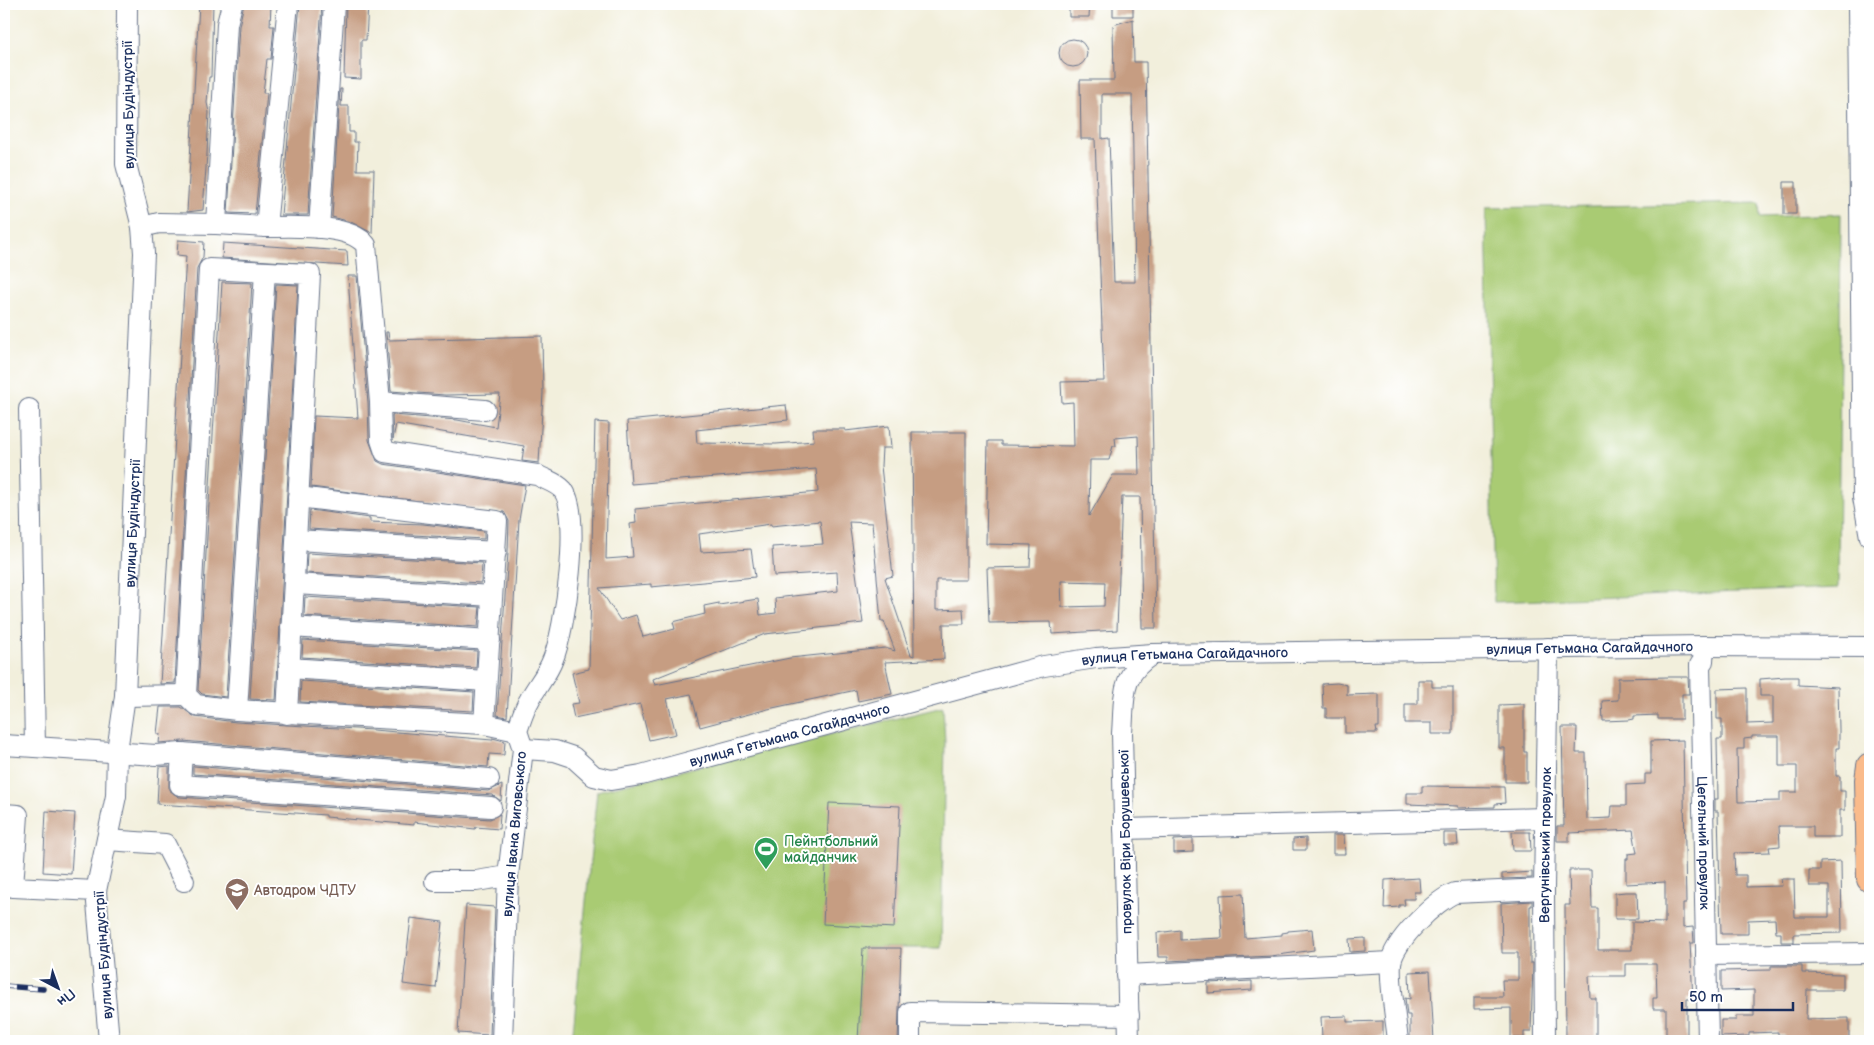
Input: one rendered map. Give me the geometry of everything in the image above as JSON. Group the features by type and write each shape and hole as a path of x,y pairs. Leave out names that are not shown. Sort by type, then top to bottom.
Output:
{"main road":[{"path":"1870,766 1868,780 1870,879"}],"street":[{"name":"вулиця Будіндустрії","path":"109,1041 96,891 116,796 117,751 126,696 144,254 142,227 126,164 127,4"},
{"path":"216,224 227,24 232,4"},
{"path":"266,227 288,4"},
{"path":"319,228 334,4"},
{"path":"1858,4 1863,497 1870,537"},
{"path":"142,227 159,223 319,228 359,238 366,245 380,402 485,410"},
{"path":"126,696 186,695 209,268 310,274 287,714"},
{"path":"237,710 265,272"},
{"path":"1861,279 1870,300"},
{"name":"вулиця Івана Виговського","path":"380,402 381,440 385,452 537,476 558,485 564,491 572,521 570,568 561,638 553,661 529,700 520,740 508,876 502,1041"},
{"path":"29,409 35,747"},
{"path":"298,497 497,521 484,724"},
{"path":"297,540 496,552"},
{"path":"295,584 492,596"},
{"path":"291,627 490,640"},
{"name":"вулиця Гетьмана Сагайдачного","path":"186,695 196,705 237,710 484,724 520,740 573,757 594,776 611,780 641,775 1044,666 1096,658 1153,654 1548,648 1704,646 1870,647"},
{"name":"Цегельний провулок","path":"1704,646 1703,661 1700,666 1708,1041"},
{"name":"Вергунівський провулок","path":"1545,1041 1544,888 1548,648"},
{"name":"провулок Віри Борушевської","path":"1129,1041 1122,733 1126,683 1138,664 1153,654"},
{"path":"289,668 486,682"},
{"path":"4,745 156,755 182,753 489,779"},
{"path":"182,753 180,785 491,807"},
{"path":"4,814 18,815 13,887 96,891"},
{"path":"1124,829 1545,818"},
{"path":"107,840 165,844 184,881"},
{"path":"436,881 476,881 508,876"},
{"path":"1398,1041 1391,962 1408,935 1445,896 1466,891 1544,888"},
{"path":"1706,955 1870,953"},
{"path":"1127,974 1391,962"},
{"path":"910,1041 910,1012 1129,1015"}],"green space":[{"path":"1759,203 1760,217 1841,214 1838,588 1494,602 1486,208"},
{"name":"Пейнтбольний майданчик","path":"943,707 945,742 941,948 863,948 858,1041 572,1041 597,791"}],"building":[{"path":"199,4 213,4 211,77 209,77 207,103 209,112 207,154 203,210 187,212"},
{"path":"244,4 271,4 270,26 274,26 271,59 267,59 263,93 267,93 255,214 228,213 239,26"},
{"path":"300,4 322,4 308,215 281,215"},
{"path":"346,4 368,4 366,40 361,40 361,79 344,78"},
{"path":"1069,4 1090,4 1089,17 1069,17"},
{"path":"1113,4 1133,4 1133,16 1113,16"},
{"path":"1133,19 1134,62 1146,62 1156,628 1142,628 1140,497 1122,497 1117,630 1052,634 1051,622 989,623 987,568 1030,567 1031,545 986,544 988,441 1001,441 1001,445 1074,446 1073,402 1062,403 1061,382 1104,381 1095,139 1081,139 1080,80 1114,80 1113,25","holes":["1102,94 1132,94 1135,282 1114,282 1109,138 1102,139","1138,436 1139,475 1113,475 1089,516 1090,460 1109,460 1113,446 1116,446 1115,438","1061,581 1105,582 1104,606 1062,607"]},
{"path":"1073,39 1083,43 1087,53 1083,63 1073,67 1063,63 1059,53 1063,43"},
{"path":"340,89 342,89 341,106 349,106 349,132 354,132 354,142 358,142 357,170 374,170 372,233 351,222 332,217"},
{"path":"1784,182 1796,182 1796,214 1784,214"},
{"path":"178,240 204,242 203,257 197,268 175,683 160,684 186,256 177,255"},
{"path":"223,243 347,251 348,266 222,258"},
{"path":"348,276 357,276 368,403 369,440 377,461 383,464 525,485 519,520 507,717 497,715 508,552 509,521 504,512 311,487 314,416 358,418"},
{"path":"222,282 252,283 226,697 202,694 198,690"},
{"path":"276,284 298,285 276,700 250,699"},
{"path":"386,332 388,332 389,340 542,336 543,393 539,463 522,461 524,446 396,424 393,439 392,415 457,420 496,427 500,394 445,395 391,391"},
{"path":"786,405 788,420 696,430 697,443 776,444 814,441 813,429 845,429 845,431 889,426 891,448 882,448 881,466 893,576 885,578 911,655 914,656 912,432 966,432 966,580 936,580 936,610 963,609 964,624 943,624 944,659 885,662 892,694 858,701 856,690 768,709 700,727 691,694 667,699 676,734 649,740 640,704 574,718 571,704 579,703 572,673 589,669 595,422 609,423 606,559 633,557 630,524 636,523 635,509 818,492 816,469 631,484 627,421","holes":["820,521 823,544 772,547 774,576 837,572 838,591 775,598 776,613 760,615 758,599 719,605 719,603 704,606 705,614 673,622 675,629 643,637 636,615 620,620 599,588 651,584 651,587 755,577 751,549 701,552 699,534 771,524 771,526","849,522 872,523 881,621 884,621 895,651 885,648 790,658 655,685 653,679 765,634 863,623"]},
{"path":"310,510 370,518 370,522 423,524 484,531 484,539 309,529"},
{"path":"307,553 482,563 481,583 306,573"},
{"path":"305,597 480,607 478,627 304,616"},
{"path":"303,640 477,651 476,668 302,657"},
{"path":"1688,677 1689,694 1682,694 1682,719 1658,719 1658,715 1634,716 1634,719 1629,720 1603,721 1602,701 1618,700 1618,678"},
{"path":"1798,677 1798,685 1838,687 1839,748 1836,748 1836,776 1840,776 1840,791 1845,791 1845,810 1840,810 1840,837 1813,837 1813,826 1779,826 1780,846 1769,847 1770,852 1734,853 1735,875 1746,875 1746,887 1782,886 1781,879 1794,879 1795,917 1829,917 1829,886 1809,886 1809,870 1820,870 1820,862 1841,861 1842,933 1794,934 1794,942 1781,942 1781,933 1776,933 1775,919 1748,920 1748,934 1721,934 1718,811 1715,811 1715,799 1718,799 1717,739 1722,739 1722,719 1717,719 1717,689 1747,688 1747,724 1773,723 1773,696 1760,696 1760,679","holes":["1752,736 1779,736 1779,766 1797,766 1797,792 1780,792 1780,801 1738,802 1737,749 1744,749 1744,739 1752,738"]},
{"path":"1418,680 1432,680 1432,687 1453,687 1453,734 1432,734 1432,723 1405,723 1405,704 1418,704"},
{"path":"301,681 474,692 473,711 300,702"},
{"path":"1337,683 1347,685 1347,695 1379,694 1379,727 1376,727 1377,733 1345,733 1345,718 1326,718 1326,708 1323,708 1322,684"},
{"path":"1524,704 1524,752 1527,752 1527,782 1505,782 1505,748 1499,748 1499,705"},
{"path":"160,707 181,707 195,717 236,722 373,730 492,740 492,738 505,741 504,755 489,754 488,767 183,741 159,743 160,734 157,734"},
{"path":"1562,727 1577,727 1576,753 1586,753 1587,819 1611,818 1612,806 1626,806 1626,785 1645,784 1645,774 1651,774 1651,741 1683,740 1686,904 1683,904 1683,928 1693,927 1694,943 1690,943 1693,999 1687,999 1687,1041 1666,1041 1666,1009 1653,1009 1653,998 1657,998 1656,964 1626,964 1626,976 1589,976 1590,998 1596,998 1596,1041 1566,1041 1565,905 1570,905 1569,870 1591,870 1592,908 1598,908 1598,950 1632,950 1632,922 1665,923 1665,882 1626,884 1626,859 1628,859 1628,854 1637,853 1633,830 1569,833 1569,841 1557,841 1557,826 1564,826"},
{"path":"169,766 169,790 179,797 490,819 500,814 499,829 476,827 475,829 414,822 414,825 326,817 326,815 157,804 159,767"},
{"path":"193,766 488,791 502,785 501,801 492,795 193,774"},
{"path":"1422,786 1504,787 1505,803 1495,804 1495,807 1458,808 1458,806 1407,804 1407,793 1422,793"},
{"path":"829,803 900,806 894,928 823,924"},
{"path":"46,811 75,813 71,874 43,872"},
{"path":"1512,832 1530,832 1531,851 1513,851"},
{"path":"1444,833 1457,833 1458,845 1444,845"},
{"path":"1333,835 1344,835 1345,854 1333,854"},
{"path":"1306,838 1306,850 1293,850 1293,839"},
{"path":"1193,839 1193,852 1174,853 1174,840"},
{"path":"1532,872 1532,878 1502,879 1502,874"},
{"path":"1419,878 1420,892 1414,892 1414,899 1404,899 1405,905 1399,905 1399,907 1384,908 1385,880"},
{"path":"1637,892 1638,919 1615,919 1615,893"},
{"path":"1243,894 1245,938 1282,935 1282,933 1288,931 1312,929 1314,950 1271,956 1168,961 1168,957 1158,957 1157,933 1180,930 1180,940 1222,938 1220,895"},
{"path":"1532,901 1532,906 1530,906 1530,963 1533,963 1531,1032 1524,1032 1524,1038 1511,1038 1511,1008 1474,1009 1474,997 1503,997 1502,980 1518,980 1518,953 1502,953 1501,903"},
{"path":"466,905 495,907 490,1035 458,1033"},
{"path":"411,918 443,922 436,988 403,984"},
{"path":"1365,938 1365,951 1350,952 1349,939"},
{"path":"863,948 901,948 898,1041 858,1041"},
{"path":"1771,966 1802,966 1802,973 1843,974 1843,990 1807,990 1806,1019 1849,1018 1849,1041 1784,1041 1784,1035 1778,1035 1778,1032 1749,1033 1749,1036 1721,1037 1721,1020 1736,1020 1736,1016 1754,1016 1754,990 1721,991 1721,971 1771,970"},
{"path":"1430,971 1434,1041 1410,1041 1410,1015 1407,1015 1405,998 1410,999 1409,972"},
{"path":"1252,981 1252,990 1208,993 1208,983"},
{"path":"1347,1016 1347,1022 1383,1021 1383,1037 1322,1038 1321,1017"}],"railway":[{"path":"4,986 43,989"}],"place":[{"name":"Пейнтбольний майданчик","path":"766,870"},
{"name":"Автодром ЧДТУ","path":"237,911"}]}
